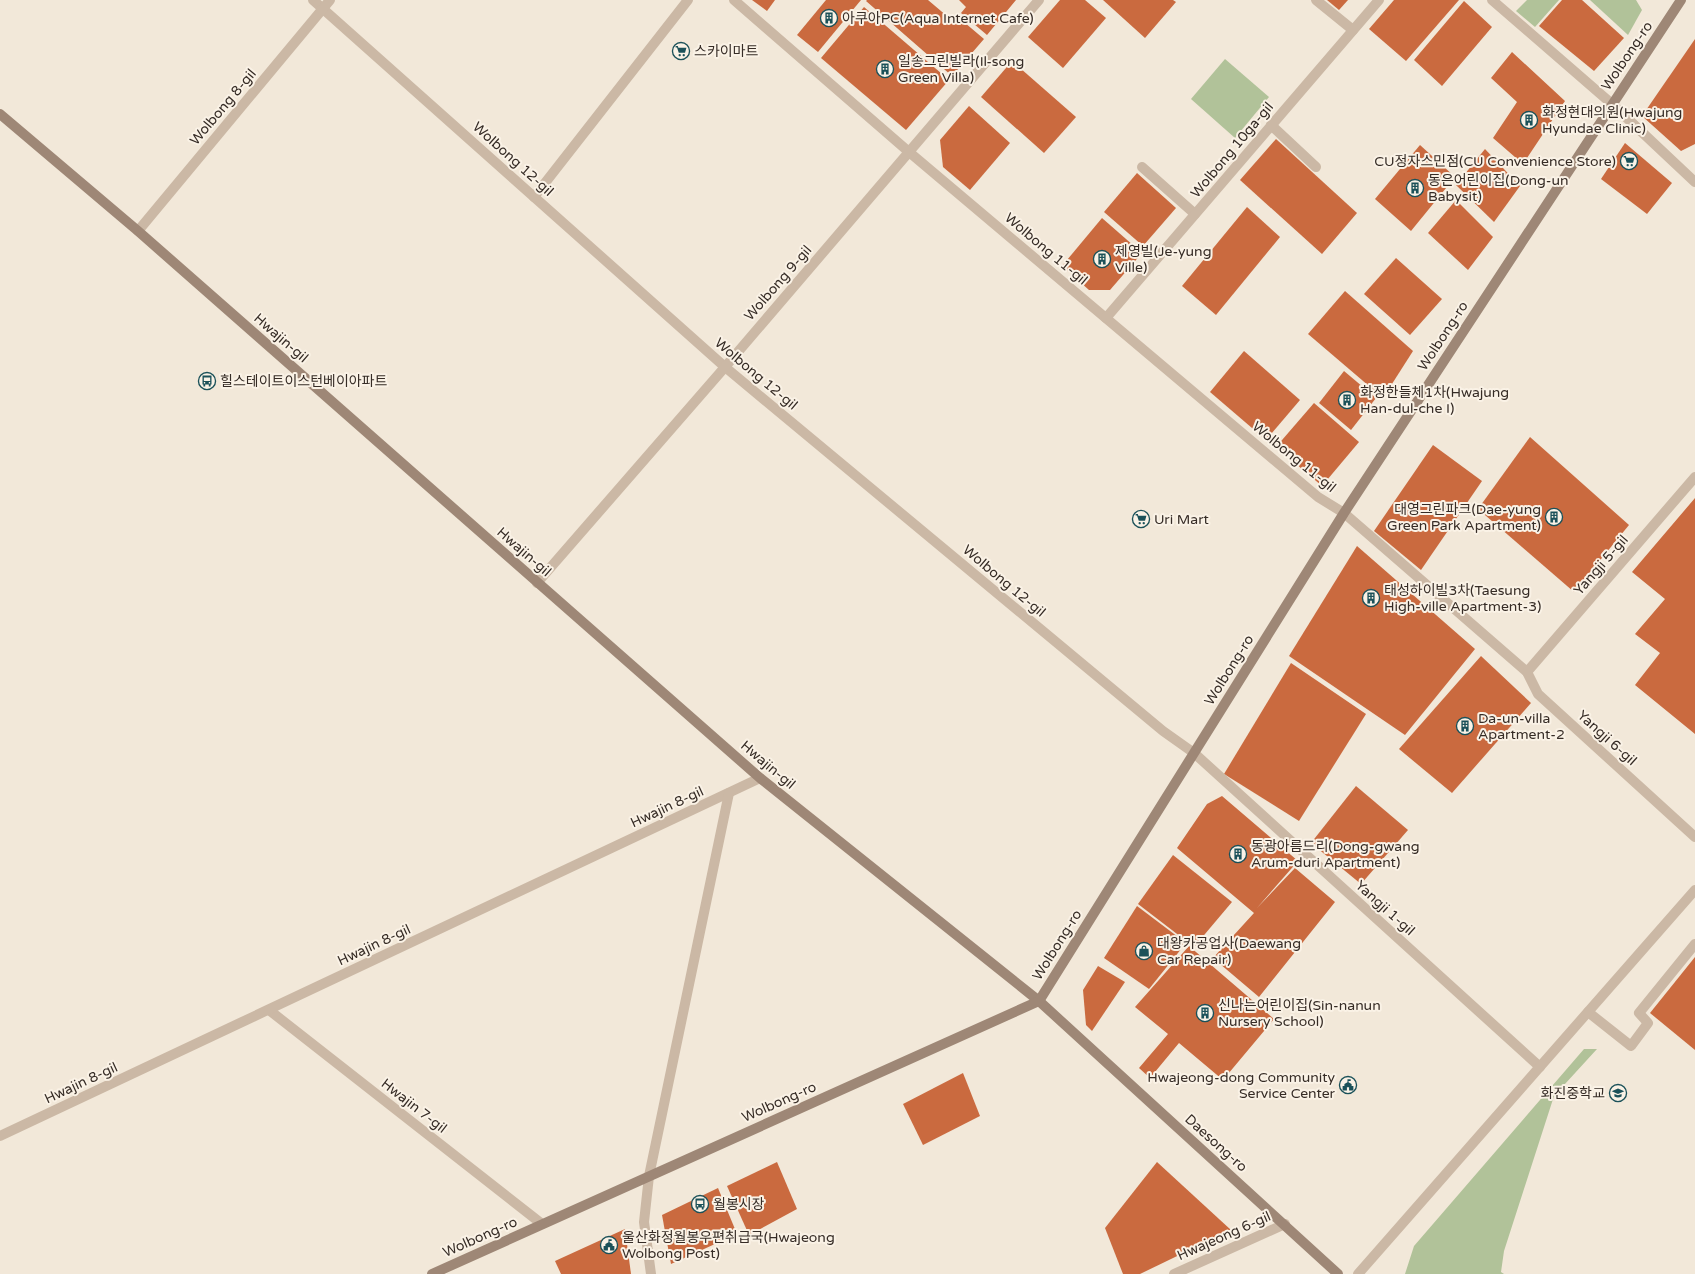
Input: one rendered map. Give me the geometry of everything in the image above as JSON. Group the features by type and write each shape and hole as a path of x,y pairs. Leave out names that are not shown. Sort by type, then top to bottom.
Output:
{"street":[{"name":"Wolbong 12-gil","path":"313,0 725,367 1163,731 1194,753"},
{"name":"Wolbong 8-gil","path":"138,231 330,0"},
{"path":"534,197 688,0"},
{"name":"Wolbong 11-gil","path":"734,0 909,152 1318,497 1344,513"},
{"name":"Wolbong 9-gil","path":"537,583 725,367 1039,0"},
{"path":"1316,0 1353,30"},
{"name":"Wolbong 10ga-gil","path":"1106,318 1379,0"},
{"path":"1492,0 1612,104 1695,182"},
{"name":"Wolbong-ro","path":"432,1274 1039,1000 1344,513 1681,0"},
{"name":"Hwajin-gil","path":"0,114 138,231 760,778 1039,1000"},
{"path":"1271,125 1316,167"},
{"path":"1142,167 1196,214"},
{"name":"Yangji 5-gil","path":"1527,672 1695,477"},
{"name":"Yangji 6-gil","path":"1344,513 1527,672 1538,694 1695,837"},
{"name":"Yangji 1-gil","path":"1194,753 1540,1067"},
{"name":"Hwajin 8-gil","path":"0,1136 760,778"},
{"path":"651,1274 644,1222 650,1176 729,793"},
{"path":"1358,1274 1695,890"},
{"path":"1588,1012 1631,1046 1648,1023 1639,1013 1695,944"},
{"name":"Daesong-ro","path":"1039,1000 1338,1274"},
{"name":"Hwajin 7-gil","path":"269,1010 542,1224"},
{"name":"Hwajeong 6-gil","path":"1174,1274 1285,1224"}],"green space":[{"path":"1527,0 1559,0 1535,27 1516,11"},
{"path":"1590,0 1636,0 1642,10 1628,35"},
{"path":"1225,59 1269,97 1235,138 1191,99"},
{"path":"1584,1049 1597,1049 1554,1096 1504,1251 1501,1272 1504,1274 1405,1274 1414,1246"}],"building":[{"path":"752,0 775,0 767,11"},
{"name":"아쿠아PC(Aqua Internet Cafe)","path":"826,0 861,0 818,52 797,35"},
{"path":"928,0 954,22 958,17 984,39 952,76 866,1"},
{"path":"959,0 1016,0 987,35 961,13 966,7"},
{"path":"1060,0 1085,0 1106,18 1063,68 1028,37"},
{"path":"1103,0 1173,0 1176,2 1145,38"},
{"path":"1327,0 1348,0 1339,10"},
{"path":"1394,0 1459,0 1406,61 1369,29"},
{"path":"1562,0 1582,0 1624,38 1594,71 1539,26"},
{"path":"1464,1 1492,27 1442,86 1414,60"},
{"name":"일송그린빌라(Il-song Green Villa)","path":"864,7 949,80 906,130 821,58"},
{"path":"1695,39 1695,144 1681,151 1642,116"},
{"name":"화정현대의원(Hwajung Hyundae Clinic)","path":"1512,52 1565,101 1523,164 1493,138 1517,102 1491,78"},
{"path":"1012,61 1076,117 1044,153 981,97"},
{"path":"969,106 1010,143 970,190 943,167 940,140"},
{"path":"1276,139 1357,213 1322,254 1240,180"},
{"name":"CU정자스민점(CU Convenience Store)","path":"1625,143 1672,183 1647,214 1601,179"},
{"name":"동은어린이집(Dong-un Babysit)","path":"1420,145 1455,177 1411,231 1375,199"},
{"path":"1485,149 1520,186 1494,222 1456,185"},
{"path":"1137,173 1176,208 1143,246 1104,212"},
{"path":"1456,200 1493,237 1468,270 1428,233"},
{"path":"1247,207 1280,237 1216,315 1182,286"},
{"name":"제영빌(Je-yung Ville)","path":"1102,218 1142,253 1110,290 1089,290 1062,266"},
{"path":"1396,258 1442,299 1410,335 1364,294"},
{"path":"1345,291 1413,351 1383,398 1308,334"},
{"path":"1244,351 1300,400 1266,440 1210,392"},
{"name":"화정한들체1차(Hwajung Han-dul-che I)","path":"1344,371 1376,398 1351,430 1319,403"},
{"path":"1314,403 1359,442 1322,486 1276,447"},
{"name":"대영그린파크(Dae-yung Green Park Apartment)","path":"1530,437 1629,525 1574,592 1478,509"},
{"path":"1433,445 1482,481 1421,570 1374,531"},
{"path":"1695,498 1695,734 1635,685 1660,653 1635,634 1665,599 1632,572"},
{"name":"태성하이빌3차(Taesung High-ville Apartment-3)","path":"1357,546 1475,649 1405,735 1289,656"},
{"name":"Da-un-villa Apartment-2","path":"1481,656 1531,703 1452,793 1399,749"},
{"path":"1291,663 1366,714 1299,821 1224,774"},
{"path":"1356,786 1408,830 1361,884 1311,843"},
{"path":"1222,796 1298,861 1257,908 1295,868 1335,902 1259,997 1213,958 1254,913 1177,848 1207,804"},
{"path":"1173,855 1232,902 1194,947 1138,904"},
{"name":"대왕카공업사(Daewang Car Repair)","path":"1137,906 1186,943 1149,989 1104,958"},
{"name":"신나는어린이집(Sin-nanun Nursery School)","path":"1189,946 1274,1019 1223,1080 1179,1043 1150,1078 1139,1068 1168,1034 1135,1007"},
{"path":"1695,957 1695,1050 1650,1013"},
{"path":"1098,966 1125,982 1092,1031 1086,1025 1083,990"},
{"path":"963,1073 980,1116 923,1145 903,1104"},
{"path":"777,1162 797,1209 749,1235 727,1186"},
{"path":"1157,1162 1231,1230 1140,1274 1123,1274 1105,1228"},
{"path":"718,1188 737,1234 671,1264 662,1215"},
{"name":"울산화정월봉우편취급국(Hwajeong Wolbong Post)","path":"625,1229 631,1274 561,1274 555,1261"}],"place":[{"name":"아쿠아PC(Aqua Internet Cafe)","path":"829,18"},
{"name":"스카이마트","path":"681,51"},
{"name":"일송그린빌라(Il-song Green Villa)","path":"885,69"},
{"name":"화정현대의원(Hwajung Hyundae Clinic)","path":"1529,120"},
{"name":"CU정자스민점(CU Convenience Store)","path":"1629,161"},
{"name":"동은어린이집(Dong-un Babysit)","path":"1415,188"},
{"name":"제영빌(Je-yung Ville)","path":"1102,259"},
{"name":"힐스테이트이스턴베이아파트","path":"207,381"},
{"name":"화정한들체1차(Hwajung Han-dul-che I)","path":"1347,400"},
{"name":"대영그린파크(Dae-yung Green Park Apartment)","path":"1554,517"},
{"name":"Uri Mart","path":"1141,519"},
{"name":"태성하이빌3차(Taesung High-ville Apartment-3)","path":"1371,598"},
{"name":"Da-un-villa Apartment-2","path":"1465,726"},
{"name":"동광아름드리(Dong-gwang Arum-duri Apartment)","path":"1238,854"},
{"name":"대왕카공업사(Daewang Car Repair)","path":"1144,951"},
{"name":"신나는어린이집(Sin-nanun Nursery School)","path":"1205,1013"},
{"name":"Hwajeong-dong Community Service Center","path":"1348,1085"},
{"name":"화진중학교","path":"1618,1093"},
{"name":"월봉시장","path":"700,1204"},
{"name":"울산화정월봉우편취급국(Hwajeong Wolbong Post)","path":"609,1245"}]}
